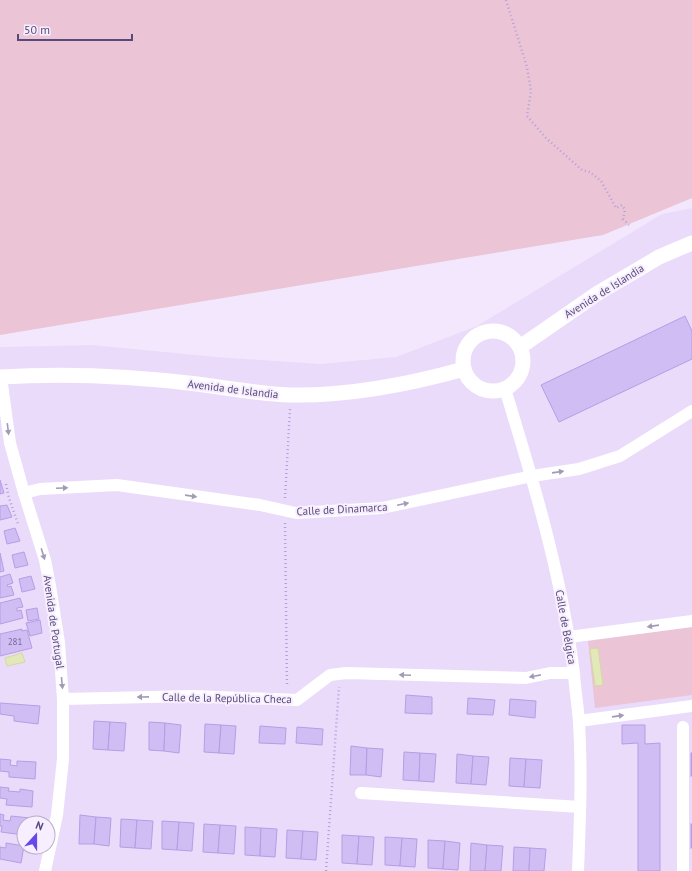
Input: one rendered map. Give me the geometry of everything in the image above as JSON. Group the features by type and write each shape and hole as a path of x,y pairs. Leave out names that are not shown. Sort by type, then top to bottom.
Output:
{"street":[{"name":"Avenida de Islandia","path":"520,347 598,293 659,257 692,243"},
{"path":"493,331 503,333 512,338 520,347 523,358 522,371 515,382 505,389 491,391 477,386 467,377 464,369 463,357 467,346 474,338 482,333 493,331"},
{"name":"Avenida de Islandia","path":"1,377 55,375 112,377 197,384 244,392 290,395 344,393 394,386 430,379 464,369"},
{"name":"Avenida de Portugal","path":"1,377 10,443 45,560 59,643 64,699 62,759 57,815 45,871"},
{"name":"Calle de Bélgica","path":"505,389 532,476 555,566 569,637 579,721 580,807 578,871"},
{"name":"Calle de Dinamarca","path":"24,493 40,489 117,485 260,505 296,513 382,508 532,476 579,469 620,456 692,411"},
{"path":"569,637 692,621"},
{"name":"Calle de la República Checa","path":"64,699 192,696 298,700 330,675 346,673 526,678 550,674 573,673"},
{"path":"579,721 692,706"},
{"path":"683,727 688,803 683,871"},
{"path":"361,792 580,807"}],"path":[{"path":"506,0 527,67 531,91 527,116 546,138 582,170 590,172 601,181 616,208 622,205 625,210 623,219 629,224"},
{"path":"288,700 285,511 290,395"},
{"path":"6,483 9,498 20,529"},
{"path":"326,871 339,674"}],"shaded area":[{"path":"0,0 692,0 692,198 603,235 0,335"},
{"path":"692,208 692,871 0,871 0,347 92,345 217,357 320,364 396,357 477,326 662,214"},
{"path":"692,627 692,695 595,708 588,641"},
{"path":"598,648 603,685 595,686 590,649"},
{"path":"22,653 25,662 7,666 5,658"}],"building":[{"path":"685,316 692,331 692,359 559,422 541,385"},
{"path":"0,480 4,493 0,494"},
{"path":"7,505 12,517 0,520 0,506"},
{"path":"15,528 20,541 7,544 4,531"},
{"path":"24,552 28,565 15,568 12,555"},
{"path":"0,553 4,571 0,572"},
{"path":"10,574 13,583 7,585 8,587 11,586 14,595 0,598 0,577"},
{"path":"31,576 35,589 22,592 19,579"},
{"path":"20,598 23,607 17,608 17,611 21,610 23,618 0,624 0,603"},
{"path":"37,608 39,619 28,621 26,610"},
{"path":"40,620 42,633 30,636 26,623"},
{"path":"22,629 22,631 27,630 32,648 0,656 0,634"},
{"path":"406,695 432,697 432,714 405,713"},
{"path":"468,698 495,700 493,715 467,714"},
{"path":"510,699 536,701 535,718 509,715"},
{"path":"0,703 40,706 38,724 14,721 14,716 0,714"},
{"path":"94,721 110,722 108,750 93,749"},
{"path":"110,722 126,723 124,751 108,750"},
{"path":"149,722 165,723 164,751 149,750"},
{"path":"165,723 181,725 179,753 164,751"},
{"path":"205,724 221,725 219,753 204,752"},
{"path":"221,725 236,726 234,754 219,753"},
{"path":"622,725 645,725 645,744 660,743 660,871 638,871 638,743 622,744"},
{"path":"260,726 286,728 285,744 259,743"},
{"path":"297,727 323,729 322,745 296,743"},
{"path":"351,746 367,748 366,775 350,775"},
{"path":"367,748 383,749 381,777 366,775"},
{"path":"404,752 420,753 419,781 403,780"},
{"path":"420,753 436,754 434,782 419,781"},
{"path":"692,753 692,776 691,776"},
{"path":"457,754 473,756 471,784 456,783"},
{"path":"473,756 489,757 486,785 471,784"},
{"path":"510,758 526,759 524,787 509,786"},
{"path":"0,759 11,760 10,765 17,766 17,761 36,762 35,779 9,777 9,772 0,771"},
{"path":"526,759 542,760 540,788 524,787"},
{"path":"0,787 9,788 8,791 20,792 20,789 33,791 32,807 6,805 7,799 0,798"},
{"path":"0,814 4,815 3,820 10,821 11,816 16,817 16,834 1,832 2,826 0,826"},
{"path":"80,815 96,817 94,844 79,844"},
{"path":"96,817 111,818 109,846 94,844"},
{"path":"121,819 137,820 135,848 120,847"},
{"path":"137,820 153,821 151,849 135,848"},
{"path":"162,821 179,822 177,850 162,849"},
{"path":"179,822 194,823 192,851 177,850"},
{"path":"204,824 220,825 218,853 203,852"},
{"path":"692,824 692,848 691,848"},
{"path":"220,825 236,826 234,854 218,853"},
{"path":"245,827 261,828 260,856 245,855"},
{"path":"261,828 277,829 275,857 260,856"},
{"path":"287,830 303,831 301,859 286,858"},
{"path":"303,831 318,832 316,860 301,859"},
{"path":"342,835 359,836 357,864 342,863"},
{"path":"359,836 374,837 372,865 357,864"},
{"path":"385,837 402,838 400,866 385,865"},
{"path":"402,838 417,839 415,867 400,866"},
{"path":"428,840 445,841 443,869 428,868"},
{"path":"445,841 460,843 458,870 443,869"},
{"path":"6,843 16,845 16,855 22,855 21,863 0,859 0,847 6,848"},
{"path":"471,843 487,845 485,871 470,871"},
{"path":"487,845 503,846 501,871 485,871"},
{"path":"514,847 530,848 529,871 513,871"},
{"path":"530,848 546,849 544,871 529,871"}]}
